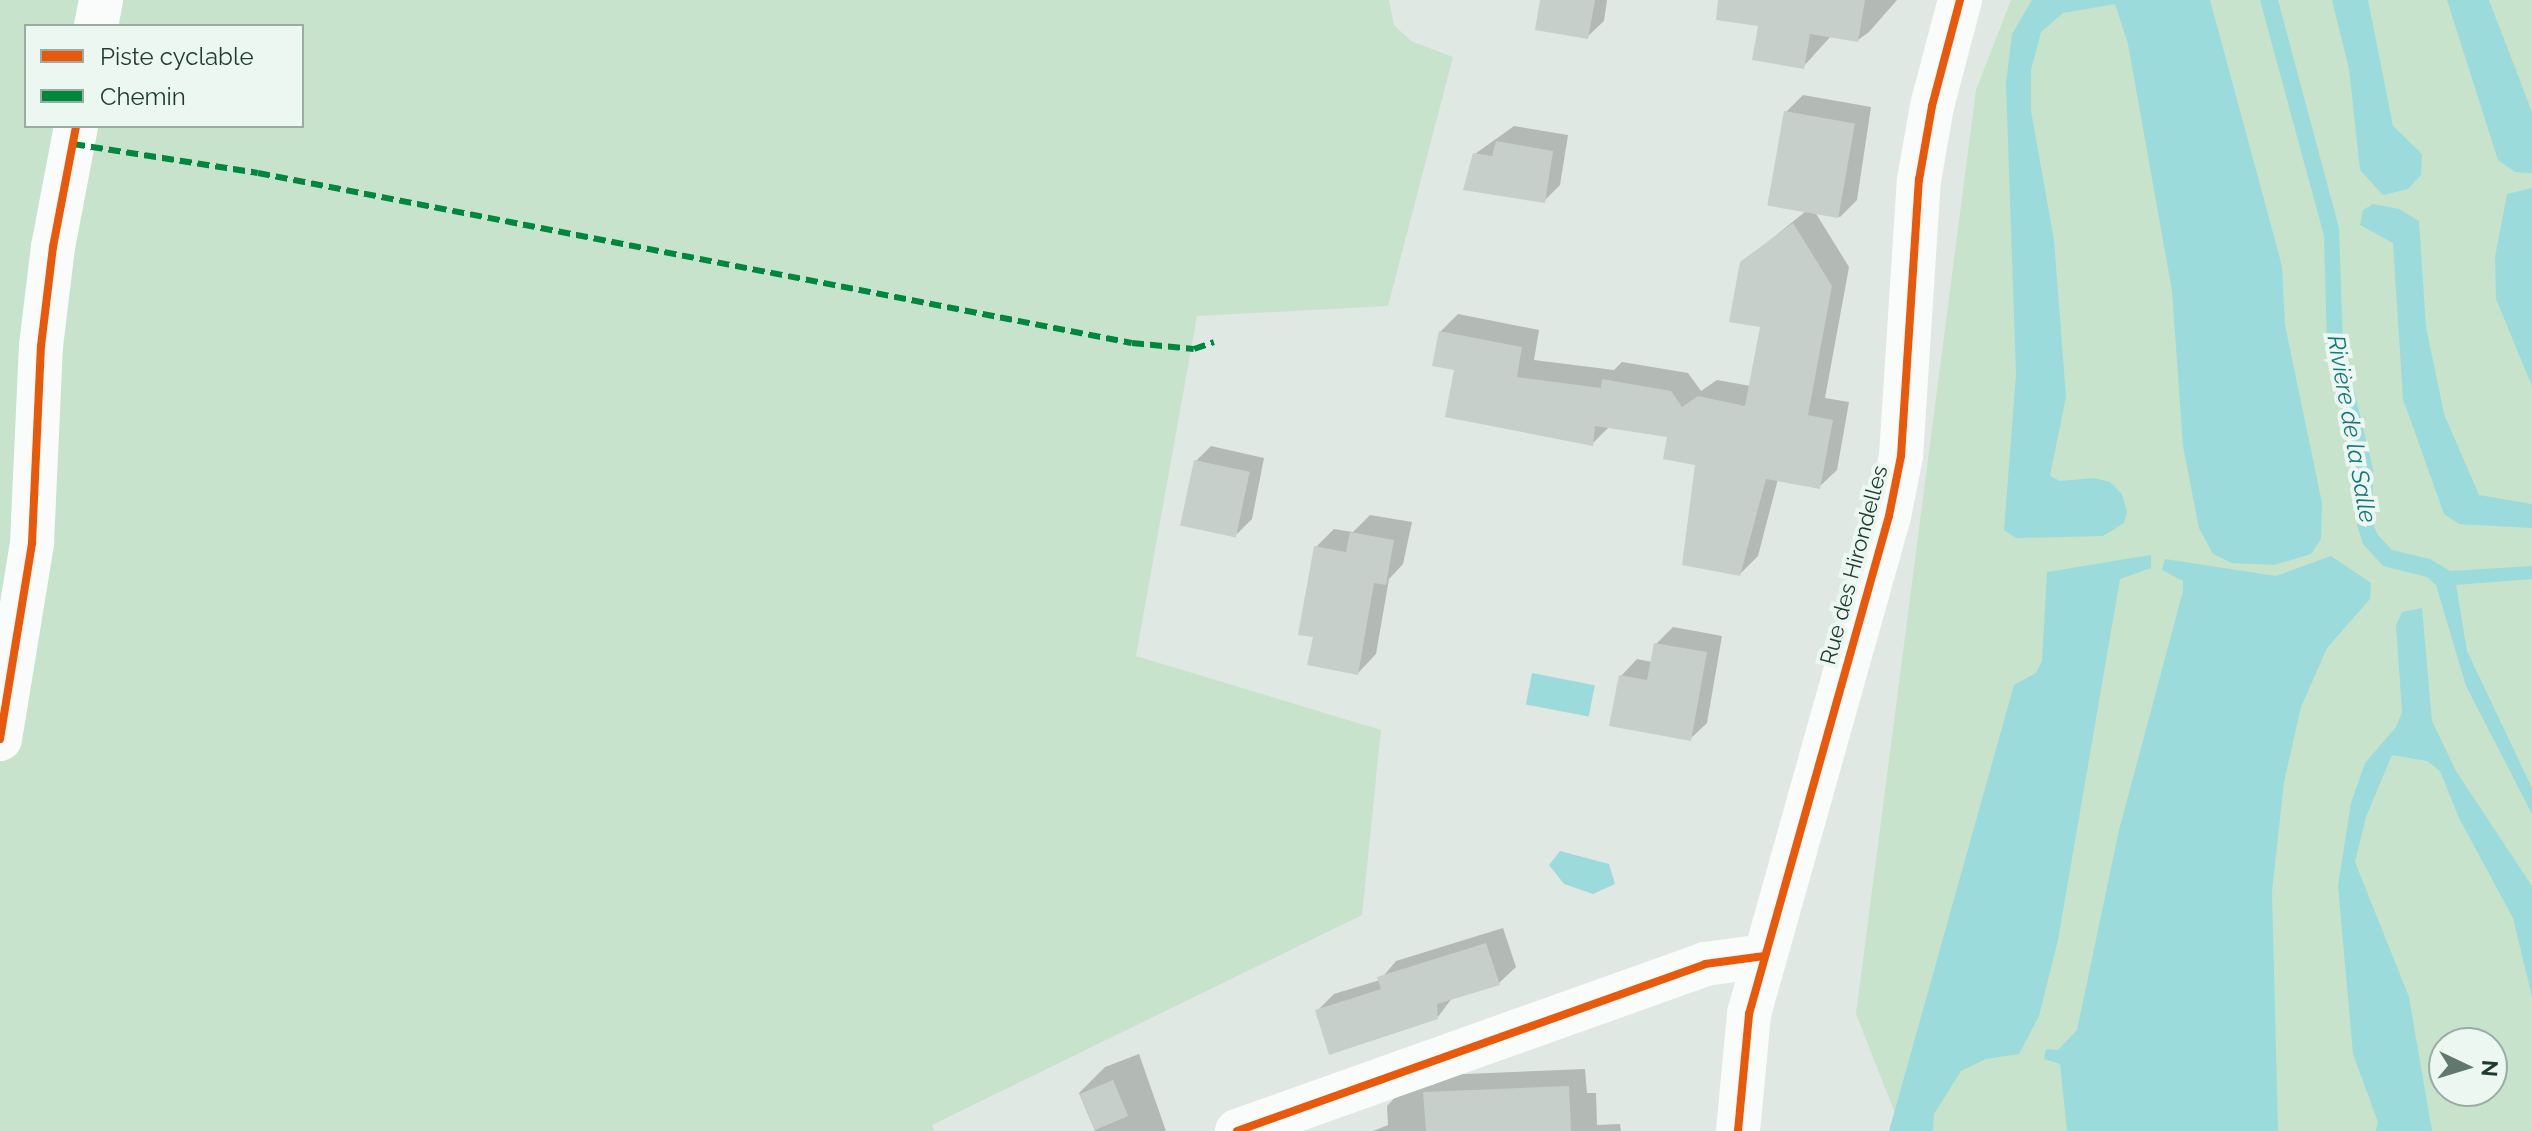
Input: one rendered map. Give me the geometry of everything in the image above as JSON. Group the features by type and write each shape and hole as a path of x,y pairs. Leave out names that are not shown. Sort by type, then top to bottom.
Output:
{"street":[{"path":"96,24 101,0"},
{"name":"Rue des Hirondelles","path":"1738,1131 1749,1014 1889,516 1901,456 1919,180 1932,106 1960,0"},
{"path":"0,739 32,543 41,346 51,261 76,128"},
{"path":"1237,1131 1705,964 1764,956"}],"green space":[{"path":"0,0 1389,0 1394,25 1411,41 1453,57 1388,306 1197,316 1136,656 1381,730 1362,915 932,1125 934,1131 0,1131"},
{"path":"2011,0 2532,0 2532,1131 1902,1131 1856,1014 1976,90"}],"water":[{"path":"2032,0 2210,0 2282,266 2285,325 2322,503 2321,539 2311,554 2274,565 2232,563 2213,554 2199,528 2183,446 2172,291 2128,44 2115,4 2063,13 2041,32 2031,70 2031,111 2054,240 2066,397 2050,476 2060,481 2094,478 2110,482 2122,494 2127,512 2124,523 2103,536 2016,538 2004,530 2016,374 2006,84 2012,34"},
{"name":"Rivière de la Salle","path":"2260,0 2278,0 2339,228 2343,345 2373,469 2372,521 2377,534 2392,550 2430,559 2450,571 2532,566 2532,579 2456,585 2467,651 2532,788 2532,814 2466,686 2436,585 2427,577 2383,566 2363,544 2357,525 2356,473 2327,344 2324,236"},
{"path":"2332,0 2368,0 2393,126 2422,154 2421,175 2408,189 2383,195 2360,170 2349,69"},
{"path":"2447,0 2489,0 2532,112 2532,173 2515,172 2498,160"},
{"path":"2532,188 2532,386 2496,299 2495,257 2507,194"},
{"path":"2373,204 2399,209 2419,221 2426,327 2444,414 2479,495 2532,504 2532,528 2459,524 2444,514 2403,399 2393,243 2360,225 2363,210"},
{"path":"2151,555 2151,568 2120,579 2058,940 2039,1016 2019,1054 1986,1059 1961,1071 1934,1114 1933,1131 1889,1131 2014,685 2036,673 2042,661 2047,572"},
{"path":"2331,556 2371,583 2370,599 2327,648 2301,707 2284,782 2272,891 2278,1131 2067,1131 2060,1064 2044,1059 2046,1049 2058,1050 2077,1030 2119,830 2183,591 2183,581 2162,570 2165,559 2276,576"},
{"path":"2422,608 2432,721 2456,771 2532,886 2532,997 2513,918 2459,818 2440,771 2427,761 2392,755 2366,817 2355,862 2409,997 2432,1131 2376,1131 2378,1122 2353,1054 2338,886 2351,803 2365,763 2396,727 2402,712 2396,626 2402,612"},
{"path":"1532,673 1595,685 1589,717 1526,704"},
{"path":"1560,851 1609,864 1615,884 1593,894 1564,884 1549,865"}],"building":[{"path":"1540,0 1595,0 1588,39 1535,30"},
{"path":"1718,0 1865,0 1858,42 1810,34 1804,69 1752,60 1758,26 1716,20"},
{"path":"1784,111 1855,124 1838,218 1767,206"},
{"path":"1496,141 1553,151 1545,203 1463,190 1473,153 1492,156"},
{"path":"1793,223 1832,286 1808,415 1833,420 1820,489 1766,479 1740,576 1682,565 1695,465 1663,459 1667,437 1595,426 1593,446 1445,417 1454,370 1432,366 1439,331 1522,347 1517,377 1601,388 1602,379 1671,391 1682,407 1698,396 1745,406 1760,327 1729,322 1740,262"},
{"path":"1194,460 1250,472 1236,537 1180,526"},
{"path":"1350,532 1394,540 1386,585 1374,583 1358,675 1307,665 1313,637 1298,635 1314,546 1346,552"},
{"path":"1654,643 1707,652 1691,741 1609,726 1619,675 1647,680"},
{"path":"1486,943 1500,985 1437,1004 1438,1019 1329,1055 1315,1010 1381,989 1377,977"},
{"path":"1113,1080 1128,1116 1095,1130 1080,1094"},
{"path":"1569,1086 1571,1131 1426,1131 1423,1092"}],"marked path":[{"path":"73,144 258,173 1132,343 1194,349 1214,342"}],"cycle path":[{"path":"1738,1131 1749,1014 1889,516 1901,456 1919,180 1932,106 1960,0"},
{"path":"0,739 32,543 41,346 53,247 76,128"},
{"path":"1237,1131 1705,964 1764,956"}]}
